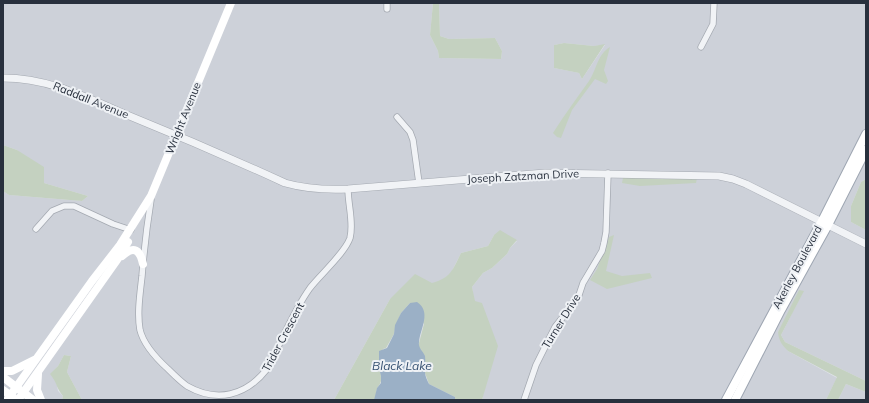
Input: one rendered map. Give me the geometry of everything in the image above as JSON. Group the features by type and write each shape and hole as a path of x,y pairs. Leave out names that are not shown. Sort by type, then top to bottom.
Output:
{"main road":[{"name":"Wright Avenue","path":"16,387 131,230 151,196 231,3"},
{"name":"Akerley Boulevard","path":"735,400 825,223 866,134"},
{"name":"Akerley Boulevard","path":"726,400 866,150"},
{"name":"Wright Avenue","path":"15,398 39,372 93,295 131,237 131,230"},
{"path":"117,260 128,251 133,250 137,251 141,255 143,264"},
{"path":"92,282 94,286 93,295"},
{"path":"3,371 12,371 35,360"},
{"path":"39,372 37,390 41,400"},
{"path":"3,377 16,387 15,398"},
{"path":"3,390 15,398 33,400"}],"street":[{"path":"701,48 713,24 714,3"},
{"name":"Raddall Avenue","path":"3,78 32,80 60,87 176,135"},
{"path":"397,116 410,132 413,140 418,183"},
{"name":"Joseph Zatzman Drive","path":"176,135 286,183 309,188 348,190 545,172 719,176 733,178 866,244"},
{"name":"Turner Drive","path":"524,400 536,365 555,327 578,298 583,283 602,251 606,232 608,173"},
{"name":"Trider Crescent","path":"151,196 143,264 139,318 141,332 148,348 177,378 194,390 203,394 217,396 234,394 243,391 258,380 267,369 302,300 310,288 342,251 349,239 351,231 348,190"},
{"path":"36,229 52,211 64,206 74,206 113,224 131,230"}],"shaded area":[{"path":"3,3 433,3 430,35 438,51 439,58 501,59 502,51 495,38 449,39 440,36 439,3 866,3 866,179 861,182 851,206 851,222 866,230 866,381 785,342 781,335 803,292 778,332 788,351 837,378 826,400 482,400 485,386 472,287 483,273 492,268 507,254 510,248 517,241 494,235 488,246 461,253 451,273 443,280 390,299 334,400 82,400 67,372 71,356 64,355 58,366 51,374 56,380 58,391 63,396 62,400 3,400 3,191 9,195 82,201 88,196 44,183 17,150 3,145","holes":["564,43 594,46 605,45 582,79 579,73 554,68 554,45"]},
{"path":"846,384 866,392 866,400 838,400"}],"green space":[{"path":"433,3 439,3 440,36 449,39 495,38 502,51 501,59 439,58 438,51 430,35"},
{"path":"564,43 594,46 605,44 582,79 579,73 554,68 554,45"},
{"path":"610,47 604,70 608,81 606,84 595,79 572,110 561,138 557,137 553,133 589,81 602,54"},
{"path":"3,145 17,150 44,167 44,183 88,196 82,201 9,195 3,191"},
{"path":"623,178 697,178 696,183 640,186 622,183"},
{"path":"866,179 866,230 851,222 851,206 861,182"},
{"path":"500,230 517,240 507,254 492,268 483,273 472,287 475,301 482,303 498,346 482,400 455,400 455,397 429,384 425,373 424,355 419,348 424,324 410,303 401,313 394,334 386,348 383,349 379,358 381,381 377,389 375,399 334,400 390,299 415,274 432,283 447,276 456,264 461,253 488,246 494,235"},
{"path":"614,235 606,271 622,276 650,273 652,278 607,289 590,280 597,269 609,237"},
{"path":"799,290 804,291 781,335 785,342 866,381 866,392 846,384 838,400 826,400 837,377 788,351 782,345 778,332"},
{"path":"64,355 71,356 67,372 82,400 62,400 63,396 50,374 58,366"}],"water":[{"name":"Black Lake","path":"417,302 424,311 424,321 419,344 425,356 426,378 429,384 455,397 455,400 374,400 377,388 381,383 379,351 387,348 394,334 395,325 401,313 410,303"}]}
